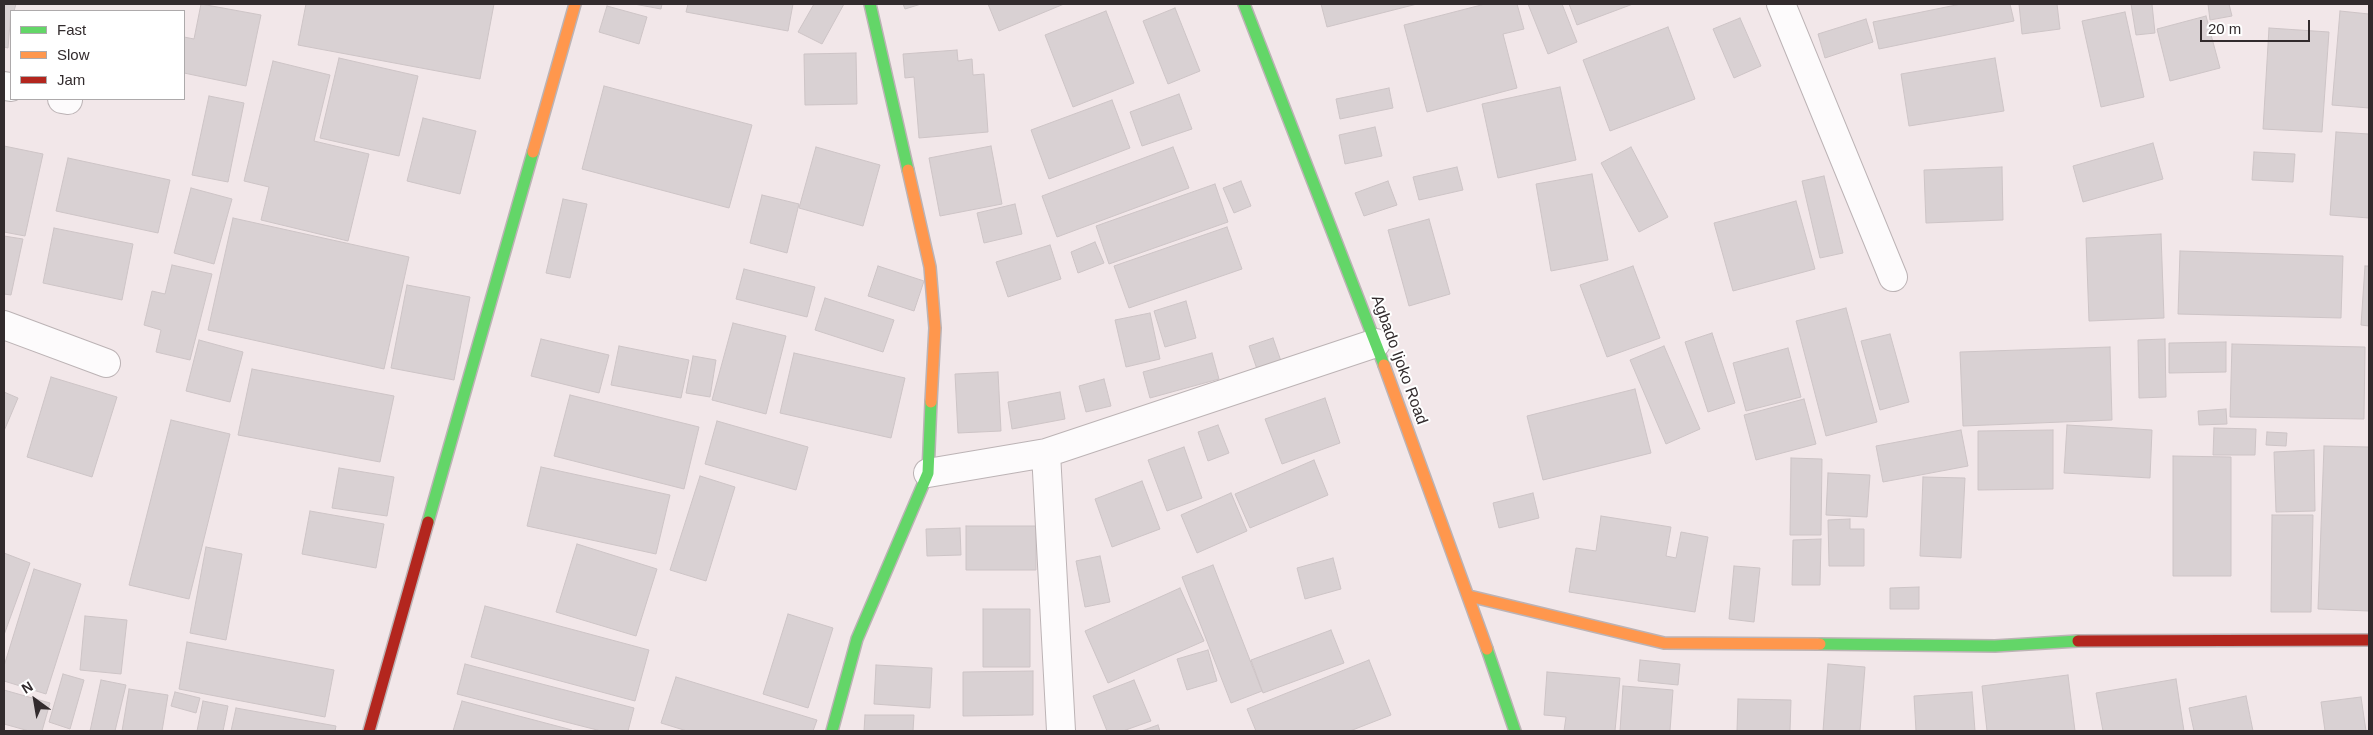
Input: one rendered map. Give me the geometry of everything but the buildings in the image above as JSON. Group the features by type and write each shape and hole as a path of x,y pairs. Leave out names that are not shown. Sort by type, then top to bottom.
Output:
{"street":[{"path":"369,731 575,4"},
{"path":"832,731 857,639 928,473 935,328 930,267 870,4"},
{"name":"Agbado Ijoko Road","path":"1244,4 1376,343 1469,596 1515,731"},
{"path":"1781,4 1893,277"},
{"path":"4,325 106,363"},
{"path":"928,473 1046,453 1376,343"},
{"path":"1046,453 1061,731"},
{"path":"1469,596 1664,643 1996,646 2066,641 2369,640"}],"traffic: fast":[{"path":"870,4 908,170"},
{"path":"1244,4 1384,365"},
{"path":"428,522 533,152"},
{"path":"832,731 857,639 928,473 931,402"},
{"path":"1820,644 1995,646 2078,641"},
{"path":"1487,649 1515,731"}],"traffic: slow":[{"path":"533,152 575,4"},
{"path":"908,170 930,267 935,328 931,402"},
{"path":"1384,365 1487,649"},
{"path":"1469,596 1664,643 1820,644"}],"traffic: jam":[{"path":"369,731 428,522"},
{"path":"2078,641 2369,640"}]}
